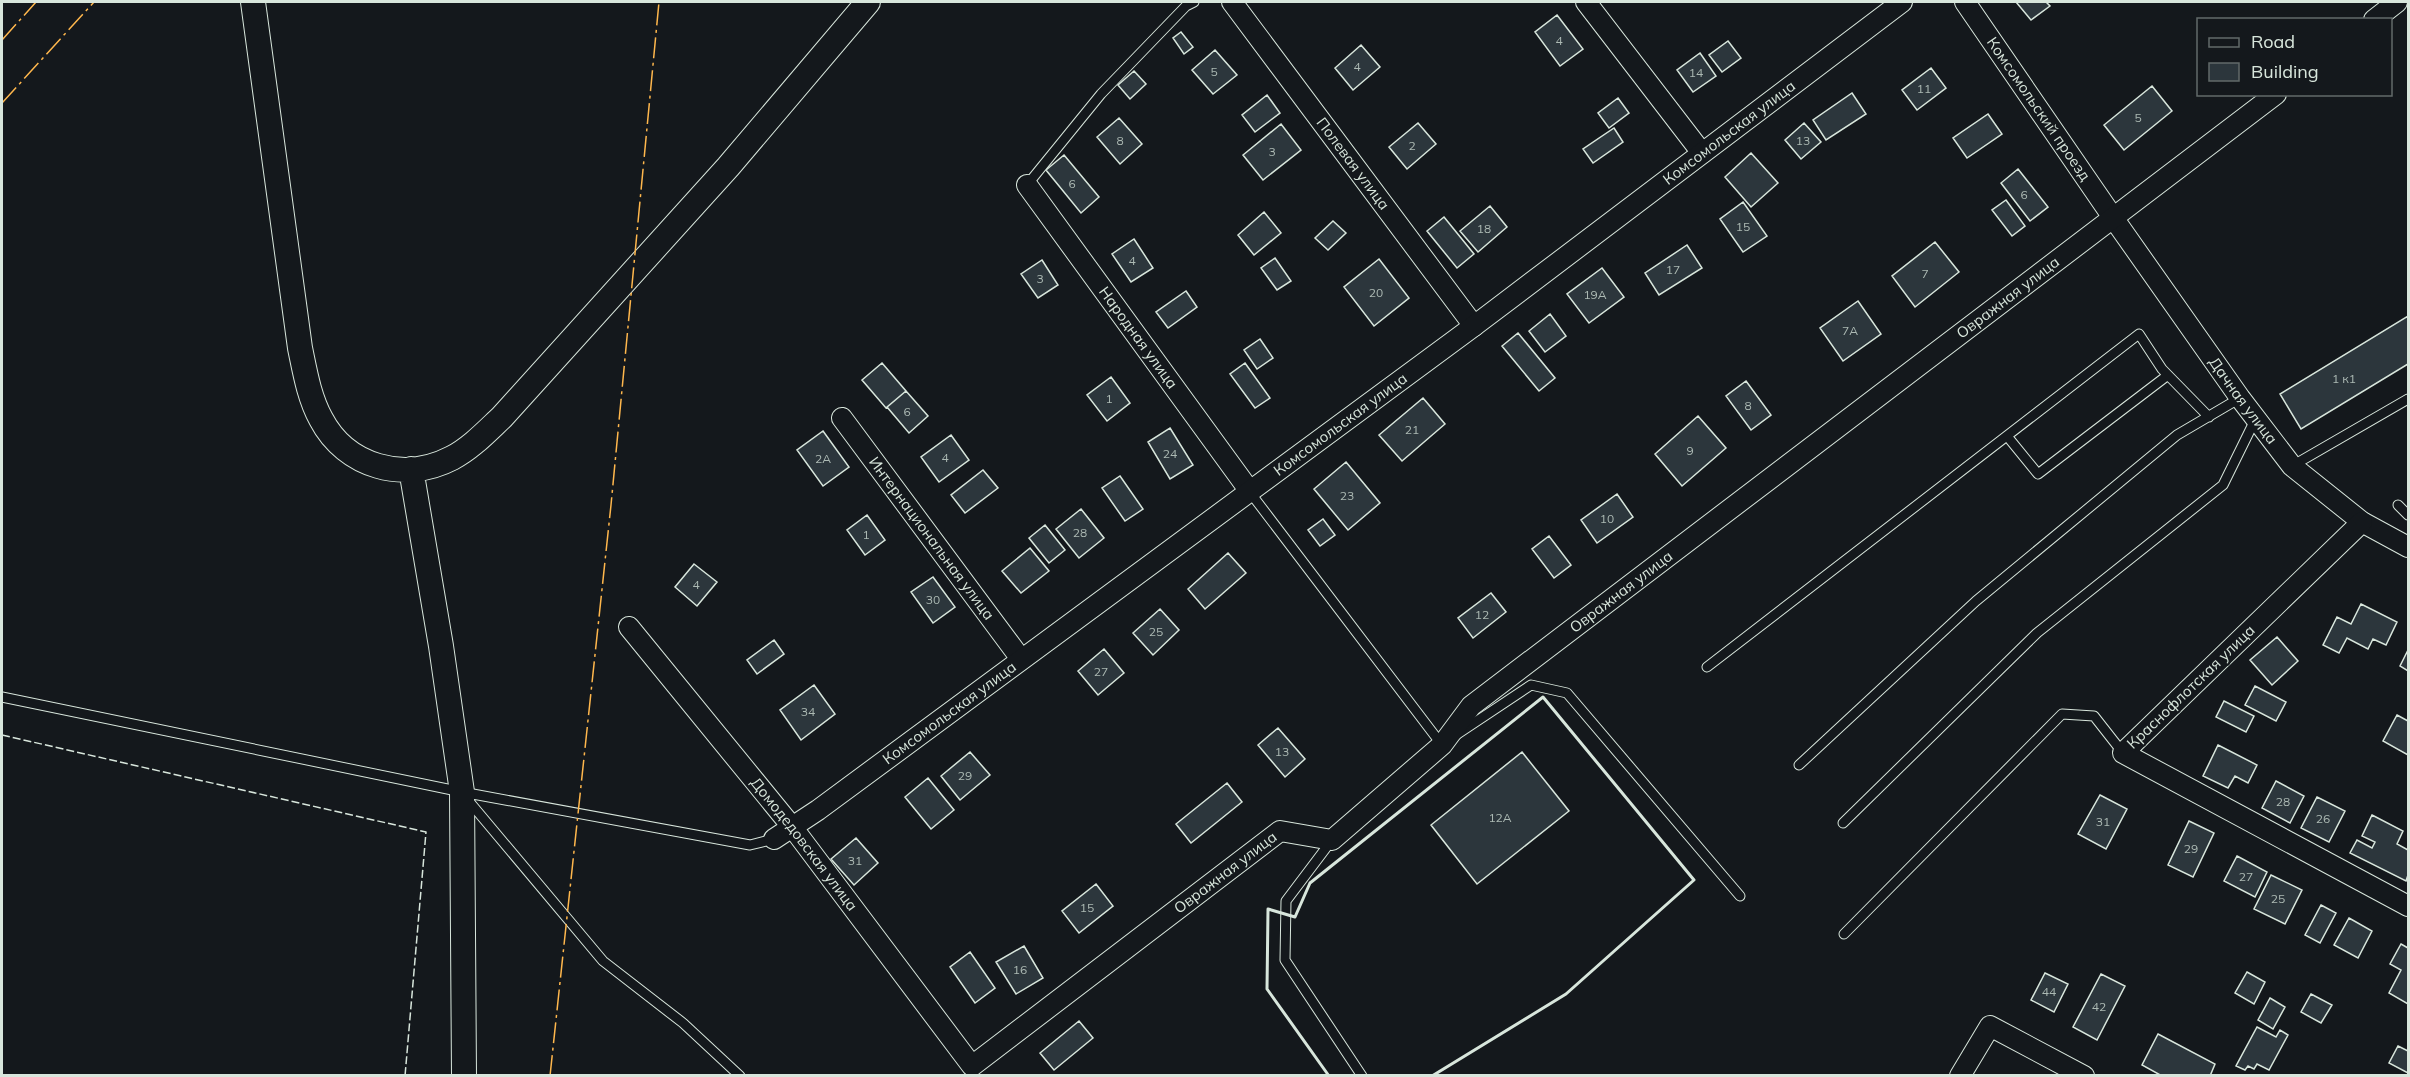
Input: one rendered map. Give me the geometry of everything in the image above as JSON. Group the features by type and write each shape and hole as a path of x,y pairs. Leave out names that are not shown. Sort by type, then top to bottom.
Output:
{"street":[{"path":"253,2 300,348 315,405 332,437 346,450 372,465 397,470 431,466 452,458 480,438 502,417 728,167 868,2"},
{"name":"Полевая улица","path":"1232,2 1474,326"},
{"path":"1586,2 1702,153"},
{"name":"Комсомольская улица","path":"774,839 793,828 1474,326 1902,2"},
{"name":"Комсомольский проезд","path":"1965,2 2114,219"},
{"path":"2377,18 2397,2"},
{"name":"Овражная улица","path":"968,1071 1280,831 1332,840 1442,745 1471,706 2273,96"},
{"name":"Народная улица","path":"1027,185 1249,490"},
{"name":"Дачная улица","path":"2114,219 2240,398 2292,466 2362,522 2409,547"},
{"name":"Интернациональная улица","path":"842,418 1021,659"},
{"path":"411,469 441,646 462,792 464,1076"},
{"name":"Краснофлотская улица","path":"2362,522 2123,753 2409,906"},
{"name":"Домодедовская улица","path":"629,627 793,828 968,1071"},
{"path":"1960,1076 1990,1026 2084,1076"}],"lane":[{"path":"1027,185 1101,94 1186,6 1194,2"},
{"path":"1707,667 2139,334 2168,375 2209,417"},
{"path":"2007,436 2038,474 2168,375"},
{"path":"1799,765 1976,601 2177,435 2240,398"},
{"path":"2292,466 2409,399"},
{"path":"1843,823 2037,633 2223,485 2256,418"},
{"path":"1249,490 1442,745 1531,685 1567,693 1740,896"},
{"path":"2398,505 2409,515"},
{"path":"2,697 462,792 750,845 774,839"},
{"path":"1844,934 2062,714 2094,716 2123,753"},
{"path":"462,792 603,961 683,1023 740,1076"},
{"path":"1332,840 1286,902 1285,960 1362,1076"}],"building":[{"path":"2016,2 2046,2 2050,6 2031,20"},
{"path":"1557,15 1583,49 1560,66 1535,32"},
{"path":"1181,32 1193,47 1184,54 1173,38"},
{"path":"1728,41 1741,58 1722,72 1709,55"},
{"path":"1361,45 1380,67 1353,90 1335,68"},
{"path":"1215,50 1237,75 1213,94 1192,70"},
{"path":"1700,53 1716,76 1693,92 1677,70"},
{"path":"1931,68 1946,88 1917,110 1902,90"},
{"path":"1134,71 1146,84 1130,99 1118,85"},
{"path":"2152,86 2172,111 2124,150 2104,125"},
{"path":"1852,93 1866,114 1826,140 1813,120"},
{"path":"1267,95 1280,113 1255,132 1242,115"},
{"path":"1618,98 1629,113 1609,128 1598,113"},
{"path":"1988,114 2002,134 1967,158 1953,138"},
{"path":"1119,118 1142,144 1120,164 1097,137"},
{"path":"1418,123 1436,144 1407,169 1389,147"},
{"path":"1804,123 1821,142 1801,159 1785,140"},
{"path":"1281,124 1301,150 1263,180 1243,155"},
{"path":"1614,128 1623,142 1593,163 1583,149"},
{"path":"1751,153 1778,183 1751,207 1725,177"},
{"path":"1064,155 1099,197 1081,213 1046,170"},
{"path":"2018,169 2048,207 2030,221 2001,183"},
{"path":"2006,200 2025,226 2012,236 1992,210"},
{"path":"1743,202 1767,236 1743,252 1720,219"},
{"path":"1490,206 1507,227 1478,252 1460,231"},
{"path":"1264,212 1281,233 1254,255 1238,235"},
{"path":"1444,217 1474,254 1457,268 1427,231"},
{"path":"1333,221 1346,233 1328,250 1315,238"},
{"path":"1134,239 1153,268 1131,282 1112,254"},
{"path":"1935,242 1959,272 1915,307 1892,276"},
{"path":"1687,245 1702,268 1659,295 1645,273"},
{"path":"1275,258 1291,281 1277,290 1261,268"},
{"path":"1379,259 1409,298 1374,326 1344,287"},
{"path":"1042,260 1058,285 1038,298 1021,274"},
{"path":"1602,268 1624,297 1589,323 1567,294"},
{"path":"1186,291 1197,307 1168,328 1156,312"},
{"path":"1858,301 1881,334 1843,361 1820,328"},
{"path":"1550,314 1566,336 1545,352 1529,331"},
{"path":"2408,316 2408,364 2301,429 2280,394"},
{"path":"1518,333 1555,378 1539,391 1502,346"},
{"path":"1260,339 1273,358 1257,369 1244,350"},
{"path":"882,363 906,391 886,408 862,380"},
{"path":"1245,363 1270,398 1255,408 1230,374"},
{"path":"1111,377 1130,403 1107,421 1087,395"},
{"path":"1746,381 1771,415 1751,430 1726,396"},
{"path":"906,391 928,416 909,433 887,407"},
{"path":"1423,398 1445,424 1402,461 1379,435"},
{"path":"1698,416 1726,448 1682,486 1655,454"},
{"path":"1170,428 1193,465 1170,479 1148,442"},
{"path":"823,431 849,467 823,486 797,450"},
{"path":"951,435 969,460 939,482 921,457"},
{"path":"1346,462 1380,503 1348,530 1314,489"},
{"path":"983,470 998,488 965,513 951,495"},
{"path":"1120,476 1143,509 1125,521 1102,488"},
{"path":"1617,494 1633,517 1597,543 1581,520"},
{"path":"1081,509 1104,538 1079,558 1056,529"},
{"path":"867,515 885,540 865,555 847,530"},
{"path":"1323,519 1335,535 1320,546 1308,530"},
{"path":"1045,525 1065,550 1049,563 1029,538"},
{"path":"1549,536 1571,565 1554,578 1532,549"},
{"path":"1030,548 1049,571 1021,593 1002,571"},
{"path":"1228,553 1246,573 1205,609 1188,589"},
{"path":"694,564 717,582 697,606 675,587"},
{"path":"933,577 955,607 933,623 911,592"},
{"path":"1491,593 1506,612 1473,638 1458,618"},
{"path":"2361,604 2397,622 2386,645 2373,639 2368,649 2347,638 2339,653 2323,645 2337,617 2351,624"},
{"path":"1160,609 1179,630 1153,655 1133,633"},
{"path":"2277,637 2298,661 2272,685 2250,660"},
{"path":"774,640 784,654 757,674 747,660"},
{"path":"1104,649 1124,673 1098,695 1078,671"},
{"path":"2408,650 2408,671 2400,666"},
{"path":"814,685 835,714 801,740 780,710"},
{"path":"2255,686 2286,702 2276,721 2245,705"},
{"path":"2224,701 2254,716 2246,732 2216,717"},
{"path":"2397,715 2408,721 2408,755 2383,741"},
{"path":"1278,728 1305,759 1285,777 1258,745"},
{"path":"2218,745 2257,765 2248,783 2235,776 2228,788 2203,776"},
{"path":"970,752 990,775 960,800 941,776"},
{"path":"1522,752 1569,811 1477,884 1431,825"},
{"path":"928,778 954,810 931,829 905,797"},
{"path":"2276,781 2304,796 2290,823 2262,808"},
{"path":"1227,783 1242,802 1191,843 1176,824"},
{"path":"2100,795 2127,809 2106,849 2078,834"},
{"path":"2317,797 2345,811 2329,842 2301,828"},
{"path":"2372,815 2403,831 2397,844 2408,850 2406,881 2350,853 2357,840 2372,848 2375,842 2362,836"},
{"path":"2189,821 2214,833 2193,877 2168,865"},
{"path":"856,838 878,863 854,885 831,859"},
{"path":"2237,856 2267,872 2255,897 2224,881"},
{"path":"2271,875 2302,890 2285,924 2254,909"},
{"path":"1096,884 1113,906 1079,933 1062,911"},
{"path":"2321,905 2336,913 2320,943 2305,935"},
{"path":"2349,918 2372,931 2358,958 2334,945"},
{"path":"2401,944 2408,948 2408,1004 2389,993 2401,970 2390,964"},
{"path":"1024,946 1043,978 1016,994 996,962"},
{"path":"970,952 995,988 975,1003 950,967"},
{"path":"2247,972 2265,982 2254,1004 2235,993"},
{"path":"2045,973 2068,984 2054,1012 2031,1000"},
{"path":"2101,974 2125,986 2097,1040 2073,1027"},
{"path":"2311,994 2332,1005 2321,1023 2301,1012"},
{"path":"2270,998 2285,1007 2273,1029 2258,1020"},
{"path":"1079,1021 1093,1038 1054,1070 1040,1053"},
{"path":"2257,1027 2276,1037 2280,1030 2288,1035 2269,1070 2257,1064 2254,1069 2248,1066 2245,1070 2236,1066"},
{"path":"2158,1034 2215,1064 2210,1076 2162,1076 2142,1065"},
{"path":"2398,1046 2408,1051 2408,1073 2389,1063"}],"fence":[{"path":"2,735 426,832 405,1076"}],"wall":[{"path":"1329,1076 1267,989 1268,909 1295,917 1310,883 1543,697 1694,880 1566,994 1432,1076"}],"power":[{"path":"2,40 36,2"},
{"path":"2,103 94,2"},
{"path":"550,1076 611,505 659,2"}]}
